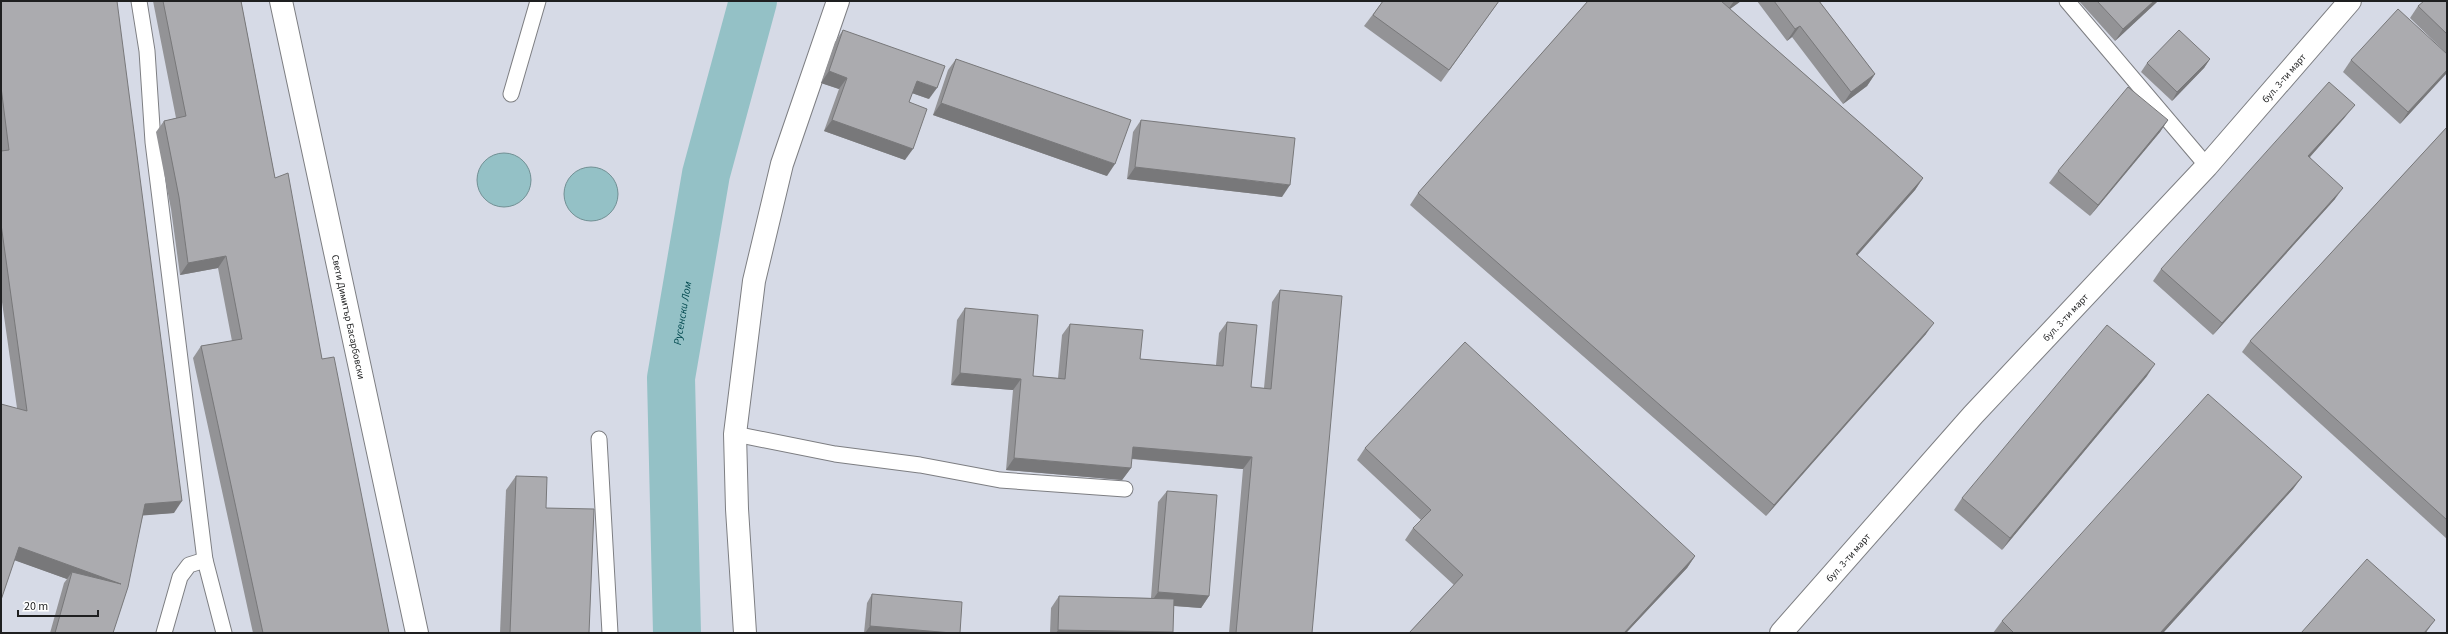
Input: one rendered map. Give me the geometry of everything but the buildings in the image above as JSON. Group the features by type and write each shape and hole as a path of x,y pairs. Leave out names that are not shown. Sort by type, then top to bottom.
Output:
{"street":[{"name":"Свети Димитър Басарбовски","path":"281,1 417,633"},
{"path":"745,633 737,509 735,434 754,281 782,164 838,1"},
{"name":"бул. 3-ти март","path":"1781,633 1974,415 2207,166 2350,1"}],"lane":[{"path":"139,1 147,51 153,142 205,560 224,633"},
{"path":"511,94 538,1"},
{"path":"2068,1 2207,166"},
{"path":"735,434 835,454 920,465 1000,480 1125,489"},
{"path":"599,439 610,633"},
{"path":"164,633 180,577 189,565 205,560"}],"shaded area":[{"path":"1,1 2447,1 2447,633 1,633"}],"water":[{"path":"504,153 514,155 523,161 529,170 531,180 529,190 523,199 514,205 504,207 494,205 485,199 479,190 477,180 479,170 485,161 494,155"},
{"path":"591,167 601,169 610,175 616,184 618,194 616,204 610,213 601,219 591,221 581,219 572,213 566,204 564,194 566,184 572,175 581,169"}],"waterway":[{"name":"Русенски Лом","path":"677,633 671,378 706,174 753,1"}]}
